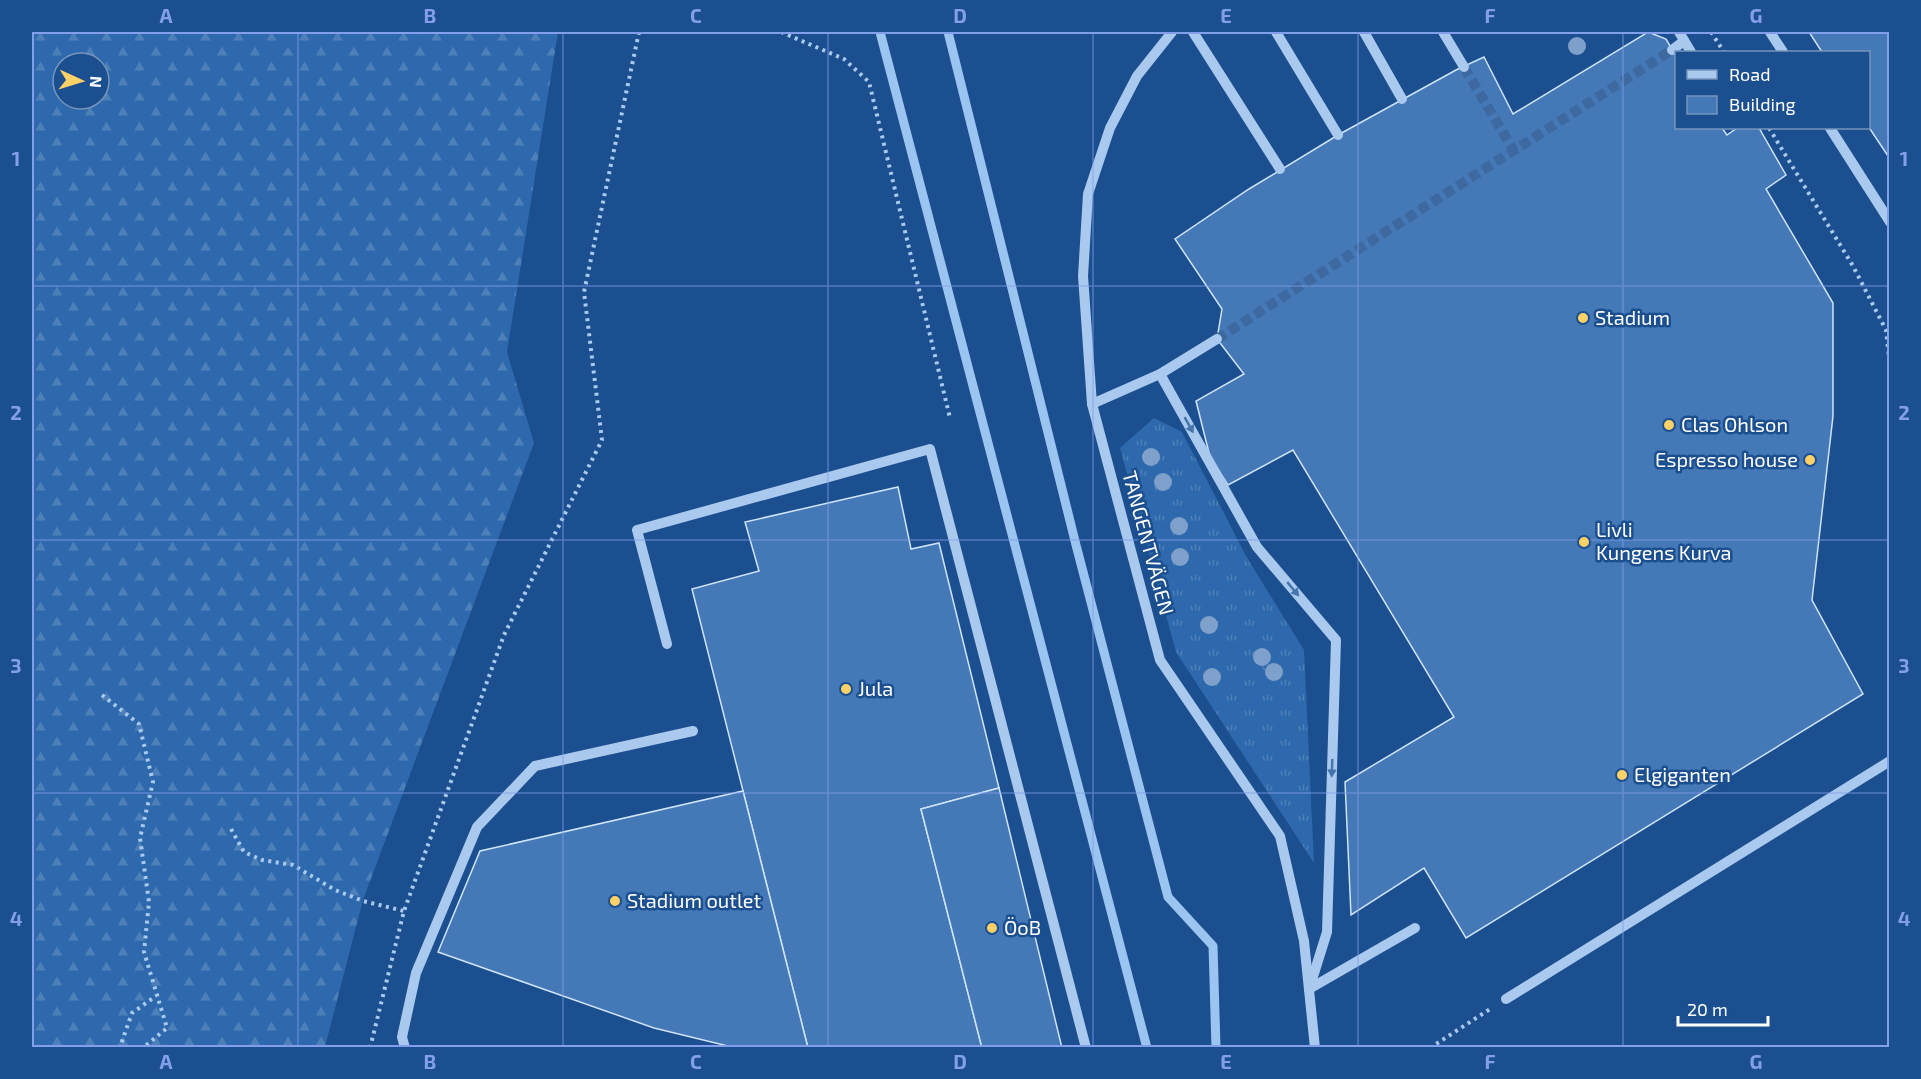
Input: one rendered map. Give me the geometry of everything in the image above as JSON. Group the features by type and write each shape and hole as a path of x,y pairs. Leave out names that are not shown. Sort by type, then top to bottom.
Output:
{"street":[{"name":"TANGENTVÄGEN","path":"1172,32 1137,76 1110,128 1088,194 1083,276 1092,404 1160,660 1280,836 1304,941 1315,1047"},
{"path":"1193,32 1280,169"},
{"path":"1276,32 1338,135"},
{"path":"1364,32 1402,99"},
{"path":"1443,32 1464,67"},
{"path":"1770,32 1783,51"},
{"path":"1672,50 1681,36 1690,51"},
{"path":"1831,129 1890,222"},
{"path":"1092,404 1160,374 1217,339"},
{"path":"1160,374 1257,547 1336,640 1327,932 1309,989"},
{"path":"667,644 637,530 930,449 1086,1047"},
{"path":"405,1047 402,1037 416,973 477,827 535,765 693,731"},
{"path":"1506,999 1890,761"},
{"path":"1309,989 1415,927"}],"path":[{"path":"370,1047 405,911 504,635 602,440 584,292 639,32"},
{"path":"781,32 844,59 869,82 950,418"},
{"path":"1711,32 1723,51"},
{"path":"1770,129 1853,266 1888,329 1890,366"},
{"path":"102,695 139,724 153,782 140,838 148,902 144,952 167,1028 143,1047"},
{"path":"231,829 244,852 262,860 293,865 335,890 405,911"},
{"path":"117,1047 121,1044 132,1013 156,996"},
{"path":"1430,1047 1506,999"}],"green space":[{"path":"32,32 558,32 507,352 534,443 363,900 325,1047 32,1047"},
{"path":"1154,418 1182,432 1246,556 1304,650 1314,863 1176,652 1120,448"}],"building":[{"name":"Livli Kungens Kurva","path":"1648,32 1666,39 1675,54 1675,129 1723,129 1727,135 1736,129 1760,129 1786,175 1766,189 1833,303 1833,416 1812,600 1863,694 1466,938 1424,868 1351,915 1345,782 1454,717 1293,450 1228,485 1210,457 1196,401 1244,374 1217,339 1222,309 1175,239 1249,189 1338,135 1484,57 1513,114"},
{"path":"1809,32 1890,32 1890,159 1870,129 1870,51 1821,51"},
{"name":"Jula","path":"898,487 911,549 939,543 999,788 921,809 982,1048 808,1048 692,589 759,571 745,522"},
{"name":"ÖoB","path":"999,788 1062,1048 982,1048 921,809"},
{"name":"Stadium outlet","path":"743,791 808,1048 736,1048 654,1028 438,952 480,851"}],"waterway":[{"path":"880,32 1147,1048"},
{"path":"948,32 1076,545 1168,897 1213,946 1216,1048"}],"tunnel":[{"path":"1217,339 1672,50"},
{"path":"1464,67 1514,151"}],"place":[{"name":"Stadium","path":"1583,318"},
{"name":"Clas Ohlson","path":"1669,425"},
{"name":"Espresso house","path":"1810,460"},
{"name":"Livli Kungens Kurva","path":"1584,542"},
{"name":"Jula","path":"846,689"},
{"name":"Elgiganten","path":"1622,775"},
{"name":"Stadium outlet","path":"615,901"},
{"name":"ÖoB","path":"992,928"}]}
